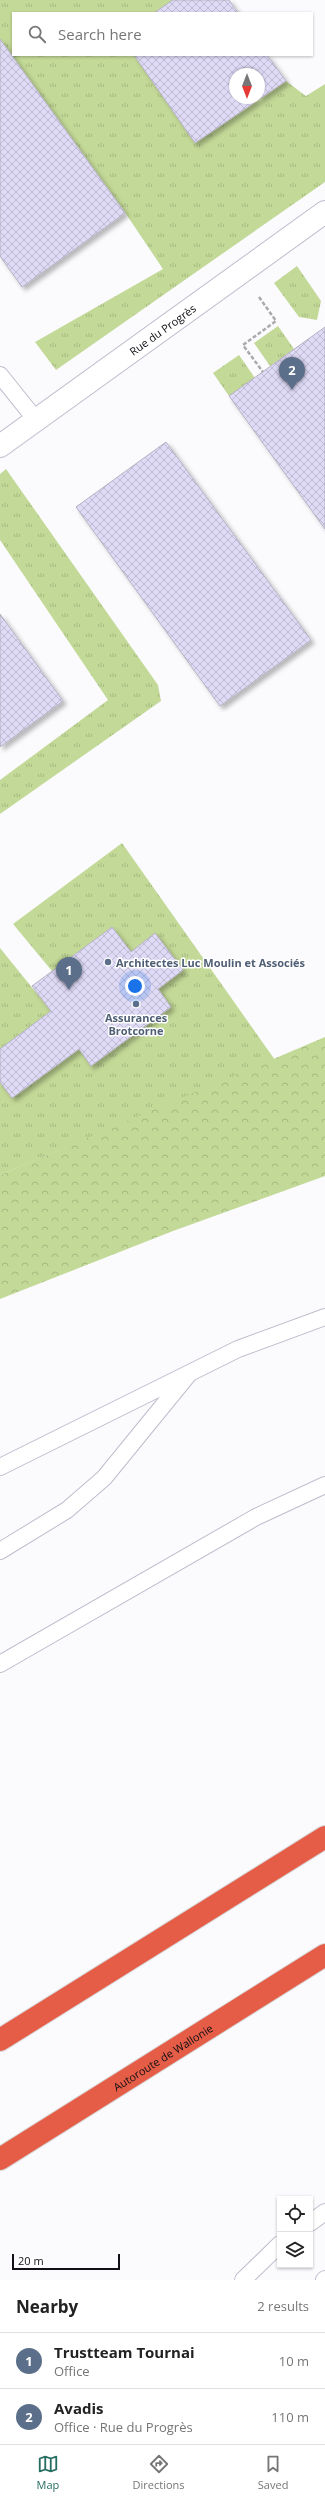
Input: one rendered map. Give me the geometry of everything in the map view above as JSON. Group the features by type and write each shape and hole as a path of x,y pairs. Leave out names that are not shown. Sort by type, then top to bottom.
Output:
{"highway":[{"path":"0,2040 325,1837"},
{"name":"Autoroute de Wallonie","path":"0,2159 325,1955"}],"street":[{"name":"Rue du Progrès","path":"0,446 325,212"}],"lane":[{"path":"0,375 36,420"},
{"path":"0,1468 238,1348 325,1317"},
{"path":"0,1551 67,1510 104,1478 191,1371"},
{"path":"0,1664 256,1517 325,1485"},
{"path":"313,2221 325,2212"},
{"path":"243,2280 277,2247"}],"path":[{"path":"254,290 276,321 243,345 263,372"}],"green space":[{"path":"0,0 173,0 155,12 12,12 12,56 0,39"},
{"path":"12,56 135,56 195,143 252,104 265,104 265,95 286,81 306,96 325,84 325,182 56,370 35,342 163,269 122,208"},
{"path":"297,266 321,301 317,320 299,317 274,283"},
{"path":"278,326 294,349 270,366 254,343"},
{"path":"239,355 255,378 229,396 213,373"},
{"path":"6,469 158,685 161,701 0,814 0,780 108,700 0,540 0,474"},
{"path":"122,843 275,1060 0,1175 0,1082 12,1098 79,1049 91,1065 171,1007 158,989 183,970 155,933 131,952 112,927 52,971 13,924"},
{"path":"0,948 51,1011 0,1049"},
{"path":"325,1037 325,1176 173,1231 0,1299 0,1175"}],"building":[{"path":"173,0 229,0 237,12 155,12"},
{"path":"0,39 125,213 22,287 0,256"},
{"path":"135,56 268,56 286,81 265,95 265,68 229,68 229,104 252,104 195,143"},
{"path":"325,327 325,529 229,396"},
{"path":"166,442 311,640 220,706 76,507"},
{"path":"0,614 63,701 0,747"},
{"path":"112,927 131,952 155,933 183,970 158,989 171,1007 91,1066 79,1049 12,1098 0,1082 0,1049 51,1011 32,986"}],"place":[{"name":"Avadis","path":"292,390"},
{"name":"Architectes Luc Moulin et Associés","path":"108,962"},
{"name":"Trustteam Tournai","path":"69,990"},
{"name":"Assurances Brotcorne","path":"136,1004"}]}
